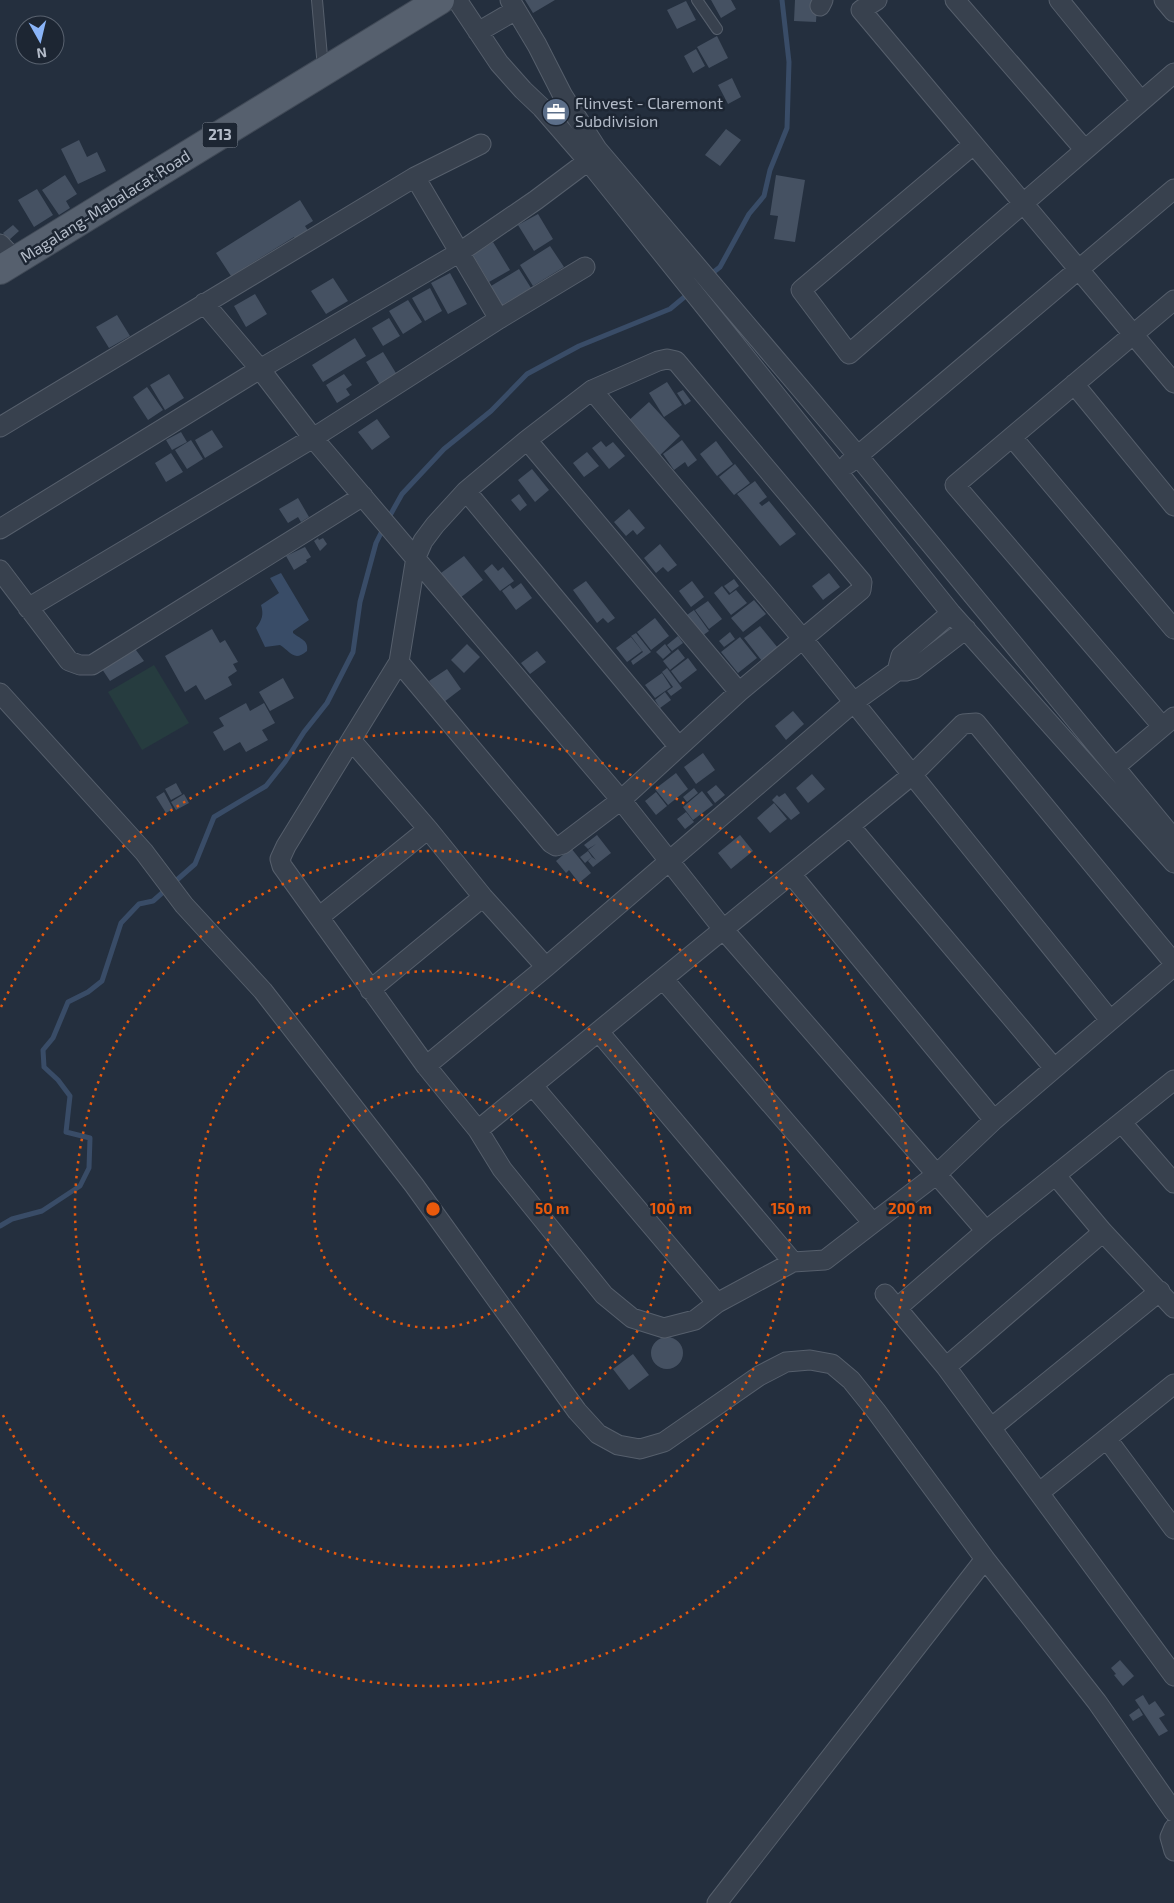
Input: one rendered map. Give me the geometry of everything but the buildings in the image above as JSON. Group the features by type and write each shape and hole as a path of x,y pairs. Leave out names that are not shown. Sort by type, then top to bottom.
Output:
{"main road":[{"name":"Magalang-Mabalacat Road","path":"5,258 323,72 440,0"}],"street":[{"path":"457,0 500,63 523,90 593,155 715,286 1174,838"},
{"path":"876,0 861,10 1174,383"},
{"path":"956,0 1085,150"},
{"path":"1059,0 1142,101"},
{"path":"1164,0 1174,12"},
{"path":"478,32 513,5 593,155 695,297 839,472 951,613 1174,863"},
{"path":"973,145 801,290 849,354 1174,73"},
{"path":"0,427 415,176 481,144"},
{"path":"0,529 260,369 460,252 536,200 593,155"},
{"path":"415,176 499,319"},
{"path":"839,472 1174,190"},
{"path":"28,608 313,438 499,319 585,267"},
{"path":"1115,767 1168,721 955,485 1174,300"},
{"path":"204,303 260,369 313,438 621,800 723,930 986,1231"},
{"path":"732,342 750,328"},
{"path":"399,662 551,843 556,846 563,844 621,800 739,692 861,590 862,582 676,361 667,359 658,361 592,390 527,440 466,491 423,541 416,557 399,662 286,846 280,859 282,866 370,990 426,1066 478,1130 502,1169 604,1294 632,1318 664,1328 695,1320 717,1302 793,1262 825,1260 937,1174 994,1120 1174,965 976,723 962,724 912,774 478,1130"},
{"path":"1074,384 1174,506"},
{"path":"592,390 802,638 1110,1020"},
{"path":"1012,437 1174,629"},
{"path":"527,440 739,692"},
{"path":"466,491 679,747"},
{"path":"0,570 69,661 80,666 92,665 368,502"},
{"path":"897,671 901,656 951,613"},
{"path":"426,1066 546,967 854,702 897,671 914,669 966,629"},
{"path":"0,693 144,852 184,905 263,991 414,1185 576,1411 598,1434 618,1445 640,1449 664,1442 759,1376 786,1362 810,1360 832,1364 851,1380 876,1411 985,1559 1097,1702 1174,1812"},
{"path":"351,740 428,829 483,897 546,967"},
{"path":"850,826 1054,1068"},
{"path":"319,917 428,829"},
{"path":"791,874 994,1120"},
{"path":"370,990 483,897"},
{"path":"663,979 873,1223"},
{"path":"599,1032 793,1262"},
{"path":"897,1308 986,1231 1174,1080"},
{"path":"533,1086 717,1302"},
{"path":"1122,1123 1174,1184"},
{"path":"1056,1176 1104,1232 1160,1290 1174,1308"},
{"path":"946,1367 1104,1232"},
{"path":"991,1428 1160,1290"},
{"path":"884,1294 946,1367 1171,1665"},
{"path":"1040,1492 1174,1384"},
{"path":"1107,1439 1174,1529"},
{"path":"717,1903 985,1559"},
{"path":"1174,1828 1170,1837 1174,1851"}],"lane":[{"path":"318,0 323,72"},
{"path":"697,0 717,29"}],"green space":[{"path":"154,665 189,723 142,750 108,692"}],"water":[{"path":"281,573 309,620 293,631 307,644 307,651 299,656 293,655 280,645 265,647 256,628 262,617 261,605 279,593 270,578"}],"waterway":[{"path":"710,275 720,267 749,214 764,196 770,170 787,128 789,62 782,0"},
{"path":"388,519 402,494 444,449 491,411 527,374 579,346 670,309 688,294"},
{"path":"0,1226 12,1219 42,1211 80,1186 89,1168 90,1138 66,1132 70,1096 58,1080 44,1067 43,1050 53,1038 68,1002 88,992 102,981 121,923 139,904 153,901 195,864 214,817 266,786 327,703 353,652 360,602 376,543 384,527"}],"place":[{"name":"Flinvest - Claremont Subdivision","path":"556,112"}]}
